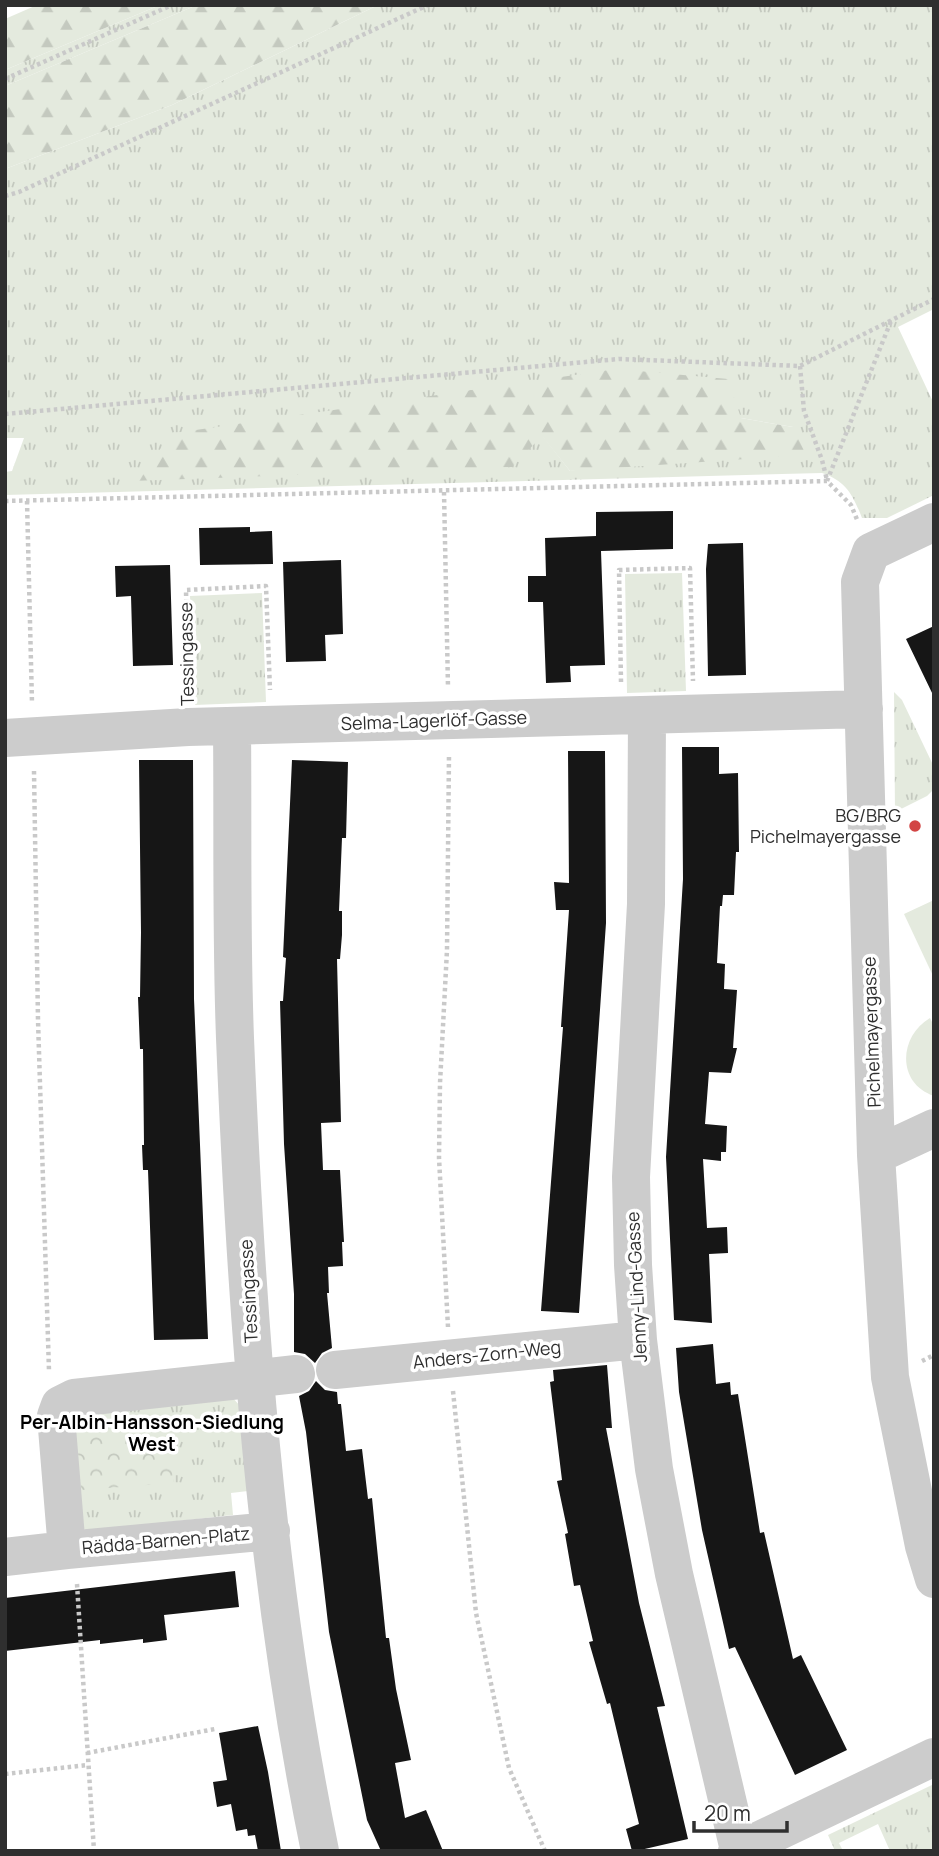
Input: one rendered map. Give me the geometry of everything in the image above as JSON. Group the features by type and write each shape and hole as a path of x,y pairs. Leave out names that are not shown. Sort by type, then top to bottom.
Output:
{"street":[{"path":"871,552 934,522"},
{"name":"Pichelmayergasse","path":"871,552 860,582 876,1155 890,1377 924,1546 934,1579"},
{"name":"Selma-Lagerlöf-Gasse","path":"19,738 188,727 863,709"},
{"name":"Jenny-Lind-Gasse","path":"635,715 646,904 631,1177 638,1340 654,1469 674,1574 738,1850"},
{"name":"Tessingasse","path":"232,726 235,1036 254,1379 286,1663 320,1851"},
{"path":"876,1155 934,1128"},
{"name":"Anders-Zorn-Weg","path":"335,1370 638,1340"},
{"path":"60,1405 74,1398 296,1374"},
{"name":"Rädda-Barnen-Platz","path":"60,1405 56,1427 67,1550 271,1531"},
{"path":"5,1557 67,1550"},
{"path":"738,1850 934,1757"}],"path":[{"path":"5,79 172,5"},
{"path":"5,196 19,192 428,5"},
{"path":"5,414 619,359 800,366 934,299"},
{"path":"827,481 891,320"},
{"path":"800,366 804,411 827,481 851,505 871,552"},
{"path":"5,501 827,481"},
{"path":"444,492 449,721 447,950 439,1158 450,1358 476,1613 509,1768 545,1851"},
{"path":"27,500 19,738 38,1034 50,1383 60,1405"},
{"path":"635,715 619,570 690,568 693,713"},
{"name":"Tessingasse","path":"188,727 186,590 266,586 271,726"},
{"path":"67,1550 76,1571 94,1851"},
{"path":"87,1753 215,1729"},
{"path":"5,1774 88,1765"}],"green space":[{"path":"37,5 160,5 5,70 5,19"},
{"path":"160,5 197,5 5,86 5,70"},
{"path":"197,5 378,5 172,105 5,169 5,86"},
{"path":"378,5 934,5 934,309 898,327 934,404 934,495 887,518 862,518 848,490 837,480 822,473 5,495 5,472 12,471 24,438 5,438 5,169 172,105","holes":["741,418 793,427 570,471 542,435"]},
{"path":"616,369 728,379 741,418 793,427 806,455 570,471 542,436 512,467 131,481 175,433"},
{"path":"682,573 686,691 627,693 625,574"},
{"path":"262,593 266,702 195,705 190,596"},
{"path":"894,692 902,700 934,767 933,790 927,796 895,812"},
{"path":"934,900 934,978 904,914"},
{"path":"930,1018 934,1026 934,1096 913,1081 906,1059 912,1036"},
{"path":"230,1395 242,1408 248,1491 231,1493 233,1515 87,1531 84,1529 69,1418"},
{"path":"170,1420 174,1483 81,1490 76,1426"},
{"path":"934,1784 934,1851 890,1851 878,1824 839,1843 843,1851 835,1851 828,1835"}],"building":[{"path":"673,511 673,549 601,551 605,665 570,666 571,682 546,683 543,602 528,602 528,576 546,576 545,538 596,536 596,512"},
{"path":"250,527 250,532 272,531 273,564 200,565 199,528"},
{"path":"743,543 746,675 708,676 708,544"},
{"path":"341,560 343,634 325,635 326,661 286,662 283,562"},
{"path":"170,565 173,665 133,666 131,596 116,597 115,566"},
{"path":"934,626 934,697 906,639"},
{"path":"682,747 719,747 719,774 738,773 739,852 736,852 734,895 723,895 720,906 717,963 725,964 724,989 737,990 733,1048 737,1048 731,1073 709,1072 705,1124 727,1126 726,1152 721,1152 721,1161 703,1159 707,1228 727,1227 728,1253 709,1254 712,1323 674,1320 666,1157 683,879"},
{"path":"568,751 605,751 606,923 579,1313 541,1311 563,1027 569,910 556,910 554,882 569,883"},
{"path":"139,760 193,760 194,999 208,1339 154,1340 148,1170 143,1170 143,1049 140,1049 138,997 141,932"},
{"path":"292,760 348,762 346,838 342,838 339,911 342,911 342,935 340,959 337,959 341,1122 321,1123 323,1170 340,1170 343,1266 328,1267 327,1293 332,1348 322,1353 315,1363 305,1354 294,1352 294,1294 284,1144 280,1001 283,1001 286,958 283,957"},
{"path":"713,1344 716,1384 730,1382 731,1395 738,1394 760,1533 764,1532 793,1659 801,1655 847,1750 795,1775 735,1647 729,1649 702,1530 679,1392 676,1348"},
{"path":"607,1365 612,1428 606,1428 639,1603 665,1706 657,1707 688,1839 636,1851 632,1851 626,1829 639,1824 610,1703 607,1704 589,1642 593,1641 580,1585 574,1586 565,1534 568,1533 557,1481 562,1480 550,1382 554,1381 553,1370"},
{"path":"316,1381 325,1390 337,1392 338,1404 341,1404 346,1451 362,1449 368,1499 372,1498 386,1638 389,1638 396,1689 411,1760 395,1763 405,1818 426,1810 443,1851 381,1851 367,1820 329,1632 306,1432 299,1396 309,1391"},
{"path":"235,1571 239,1607 164,1615 167,1640 143,1643 143,1639 100,1644 100,1640 5,1651 5,1598"},
{"path":"258,1726 281,1851 258,1851 255,1835 248,1836 247,1829 236,1831 231,1804 217,1807 213,1782 227,1780 219,1733"}],"place":[{"name":"BG/BRG Pichelmayergasse","path":"915,826"}],"district":[{"name":"Per-Albin-Hansson-Siedlung West","path":"152,1433"}]}
